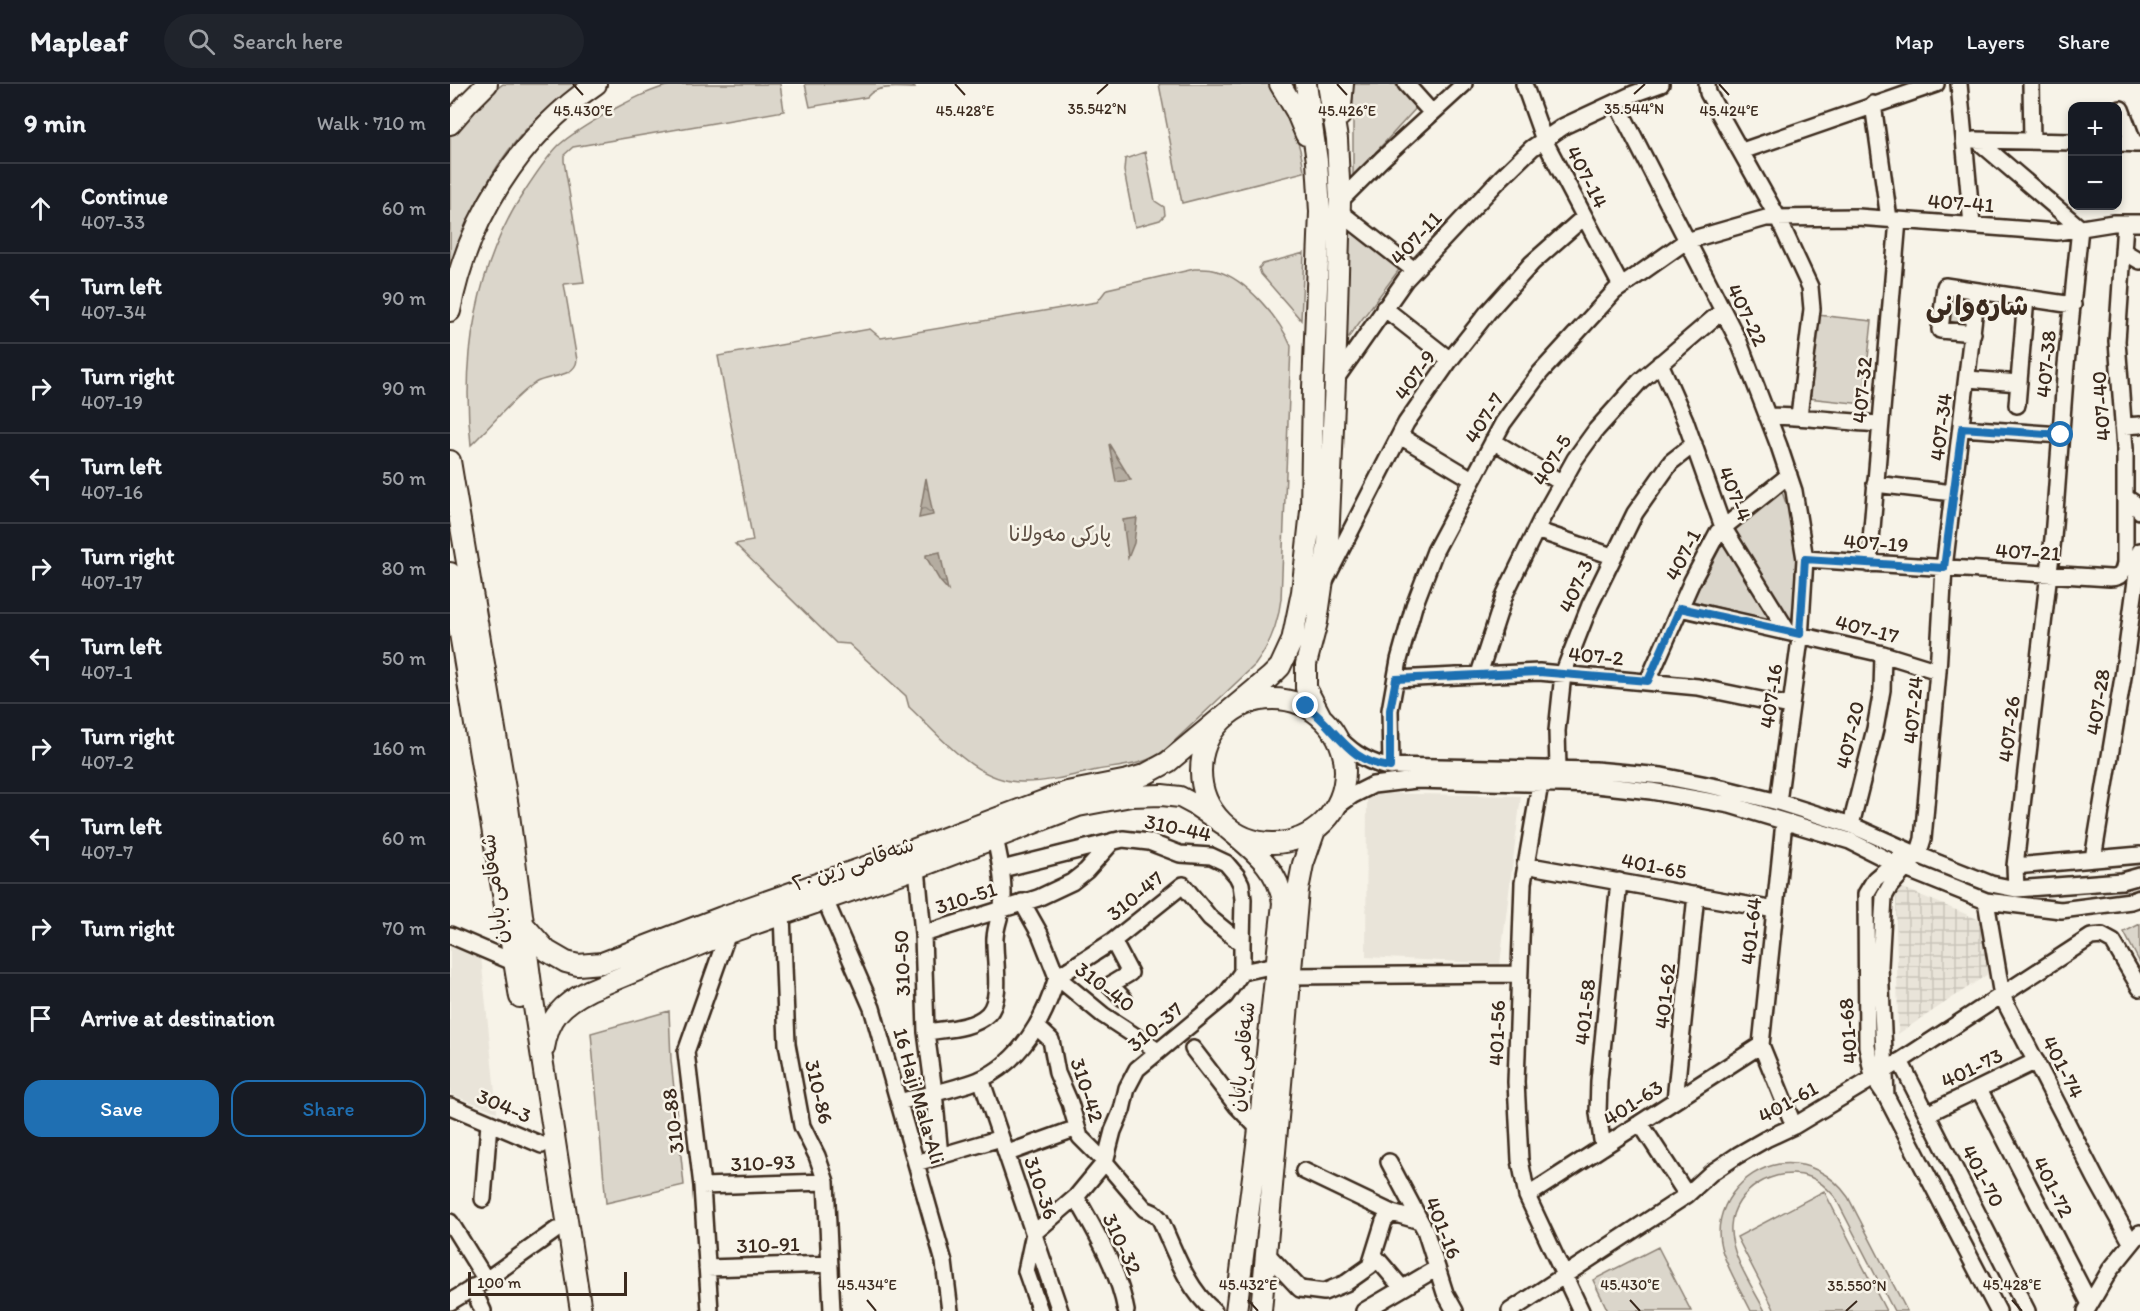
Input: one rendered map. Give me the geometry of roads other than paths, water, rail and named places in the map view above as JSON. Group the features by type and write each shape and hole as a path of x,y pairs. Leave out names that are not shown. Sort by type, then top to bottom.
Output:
{"main road":[{"path":"450,124 487,84"},
{"path":"450,311 459,274 477,226 508,171 537,135 572,101 596,84"},
{"path":"1280,84 1296,111 1317,161"},
{"path":"1306,84 1317,161 1320,212 1311,511 1302,592 1292,641 1280,667 1220,719 1203,749 1200,765 1201,782 1212,812 1226,826 1244,838 1262,843 1299,839 1315,830 1335,807 1343,789 1345,770 1342,751 1334,733 1321,717 1306,688 1306,664 1317,622 1328,544 1335,380 1340,207 1337,139 1328,84"},
{"path":"1337,139 1343,84"},
{"name":"شەقامی بابان","path":"451,473 508,807 522,923 581,1311"},
{"path":"450,573 456,632 521,1002 569,1311"},
{"path":"1220,719 1251,702 1270,699 1288,700 1306,706 1321,717"},
{"name":"شەقامی ژین ٢٠","path":"543,1066 548,1029 561,1008 574,998 659,951 1067,792 1144,775 1168,762 1220,719"},
{"name":"شەقامی ژین ٢٠","path":"522,923 547,951 566,962 578,965 602,963 728,933 917,868 1078,806 1131,796 1180,797 1195,804 1226,826"},
{"name":"شەقامی بابان","path":"1226,826 1261,857 1279,884 1283,903 1284,971 1267,1254 1261,1311"},
{"name":"شەقامی بابان","path":"1236,1311 1258,1129 1300,877 1315,830"}],"street":[{"path":"1406,84 1432,113"},
{"path":"1414,270 1340,207 1432,113 1464,84"},
{"name":"407-14","path":"1524,84 1544,140 1621,286"},
{"name":"407-11","path":"1335,380 1384,308 1414,270 1532,148 1564,126 1661,84"},
{"path":"1707,84 1708,93 1778,218 1810,287 1812,309 1799,416"},
{"path":"1742,151 1936,84"},
{"path":"1959,84 1970,140 1972,225"},
{"path":"2031,84 2032,141"},
{"name":"407-22","path":"1616,102 1739,342 1794,491 1805,559"},
{"name":"407-32","path":"1869,564 1893,220 1873,105"},
{"path":"2122,111 2137,144 2122,143"},
{"path":"1970,140 2068,142"},
{"path":"1970,140 2080,228"},
{"name":"407-9","path":"1322,587 1406,423 1450,360 1488,312 1532,263 1584,217"},
{"name":"407-41","path":"1778,218 1858,217 2057,232 2132,223"},
{"name":"407-7","path":"1390,767 1390,710 1414,606 1435,551 1503,423 1540,373 1621,286 1686,241 1766,218 1778,218"},
{"name":"407-40","path":"2110,579 2117,578 2122,573 2124,563 2123,426 2117,341 2123,251 2132,223"},
{"name":"407-38","path":"2048,575 2080,228"},
{"path":"2123,251 2140,261"},
{"path":"1973,333 1940,330 1945,286 2073,305"},
{"name":"407-34","path":"1944,568 1977,291"},
{"path":"2017,405 2026,298"},
{"path":"1384,308 1450,360"},
{"name":"407-5","path":"1479,674 1505,594 1536,530 1575,459 1619,402 1722,310"},
{"name":"407-4","path":"1660,363 1685,420 1723,527 1794,633"},
{"path":"1968,379 2019,383"},
{"path":"1767,416 1799,416 1839,422 1880,424"},
{"path":"2123,426 2140,425"},
{"path":"1962,428 2061,435"},
{"path":"1400,436 1472,479"},
{"path":"1493,441 1562,483"},
{"name":"407-3","path":"1558,769 1557,731 1563,674 1590,605 1612,556 1653,485 1671,462 1694,444"},
{"name":"407-1","path":"1648,681 1692,581 1718,532 1789,475"},
{"path":"1875,484 1953,492"},
{"path":"2125,497 2140,511"},
{"path":"1536,530 1612,556"},
{"name":"407-28","path":"2093,859 2123,677 2140,551"},
{"name":"407-19","path":"1805,559 1944,568"},
{"name":"407-16","path":"1778,802 1790,706 1794,633 1805,559"},
{"name":"407-21","path":"1944,568 2110,579"},
{"name":"407-24","path":"1914,853 1923,839 1938,671 1944,568"},
{"name":"407-26","path":"2016,889 2015,866 2048,575"},
{"name":"407-17","path":"1680,608 1882,654 1938,671"},
{"name":"407-20","path":"1851,825 1875,729 1882,690 1882,654"},
{"name":"407-2","path":"1396,679 1539,672 1698,687 1790,706"},
{"path":"1334,733 1346,747 1356,754 1390,767 1595,770 1662,776 1722,788 1778,802 1851,825 1991,884 2016,889 2122,881 2139,873"},
{"path":"1335,807 1373,785 1394,781 1596,785 1672,794 1730,805 1850,841 1899,866 1986,901 2061,910 2131,902 2140,898"},
{"name":"401-56","path":"1540,784 1525,865 1516,1082 1520,1160 1527,1196 1563,1277 1581,1311"},
{"name":"401-64","path":"1761,1045 1784,822"},
{"path":"926,1032 973,1023 985,1017 992,1010 996,999 996,928 1003,908 1002,869 995,838"},
{"name":"310-44","path":"1002,869 1113,841 1140,840 1172,853 1211,856 1226,863 1237,876 1242,891 1242,972"},
{"name":"310-51","path":"923,934 1038,898 1072,882 1086,871 1113,841"},
{"name":"401-68","path":"1914,853 1899,866 1875,879 1866,894 1867,1046 1886,1096 1998,1311"},
{"path":"2015,866 2140,855"},
{"name":"401-65","path":"1525,865 1775,910"},
{"name":"310-50","path":"917,868 923,934 926,1032 939,1156"},
{"name":"401-58","path":"1603,1147 1598,1113 1599,1081 1619,881"},
{"name":"310-47","path":"1057,977 1113,941 1182,885 1210,918 1242,944"},
{"name":"401-62","path":"1675,1100 1696,895"},
{"name":"16 Haji Mala Ali","path":"825,900 872,1008 944,1262 950,1311"},
{"name":"401-74","path":"1986,901 2002,996 2136,1238"},
{"path":"899,1102 981,1079 1007,1061 1037,1027 1051,997 1057,977 1040,934 1022,902"},
{"name":"310-86","path":"782,915 788,1044 802,1126 817,1156 826,1182 832,1311"},
{"name":"310-88","path":"710,1311 702,1186 686,1052 728,933"},
{"path":"450,935 513,962"},
{"name":"401-61","path":"1510,1311 1687,1195 1712,1173 1738,1155 1766,1138 1794,1126 1900,1061 2091,936 2102,936 2113,942 2140,988"},
{"name":"310-47","path":"1113,941 1131,973 1110,985 1124,999"},
{"path":"1242,972 1520,975"},
{"name":"310-37","path":"1105,1162 1131,1078 1146,1060 1225,996 1242,972"},
{"name":"310-40","path":"1057,977 1103,1015 1158,1051"},
{"name":"310-42","path":"1037,1027 1051,1040 1057,1073 1071,1103 1080,1137 1105,1162 1145,1209 1160,1219 1201,1300 1214,1311"},
{"path":"1761,1045 1794,1126"},
{"name":"401-63","path":"1527,1196 1761,1045"},
{"path":"1192,1049 1258,1129"},
{"name":"401-70","path":"1900,1061 2028,1311"},
{"name":"401-73","path":"1927,1114 2036,1061"},
{"name":"310-36","path":"981,1079 1060,1311"},
{"name":"401-72","path":"1979,1089 2088,1307"},
{"name":"304-3","path":"450,1106 542,1145"},
{"path":"483,1199 489,1123"},
{"path":"1640,1123 1687,1195"},
{"path":"1008,1153 1077,1128"},
{"path":"916,1163 1001,1138"},
{"path":"1040,1311 1026,1271 1034,1233 1076,1197 1105,1162"},
{"name":"401-16","path":"1389,1162 1425,1230 1445,1293 1455,1311"},
{"path":"1304,1171 1392,1213 1420,1221"},
{"name":"310-93","path":"702,1186 826,1182"},
{"name":"310-32","path":"1076,1197 1093,1226 1118,1282 1126,1311"},
{"path":"1267,1254 1300,1289 1324,1292 1346,1283 1370,1266 1384,1221 1392,1213"},
{"path":"450,1222 479,1283 483,1311"},
{"path":"450,1302 556,1230"},
{"path":"2088,1307 2110,1270 2136,1238"},
{"path":"1374,1255 1402,1288"},
{"name":"310-91","path":"707,1268 830,1264"},
{"path":"1364,1311 1437,1268"}],"water":[{"path":"1109,444 1131,480 1116,482"},
{"path":"926,478 933,515 919,518"},
{"path":"1137,518 1134,543 1128,558 1123,520"},
{"path":"940,552 948,590 926,557 926,555"}],"district":[{"name":"شارەوانی","path":"1977,306"}],"park label":[{"name":"پارکی مەولانا","path":"1060,534"}]}
